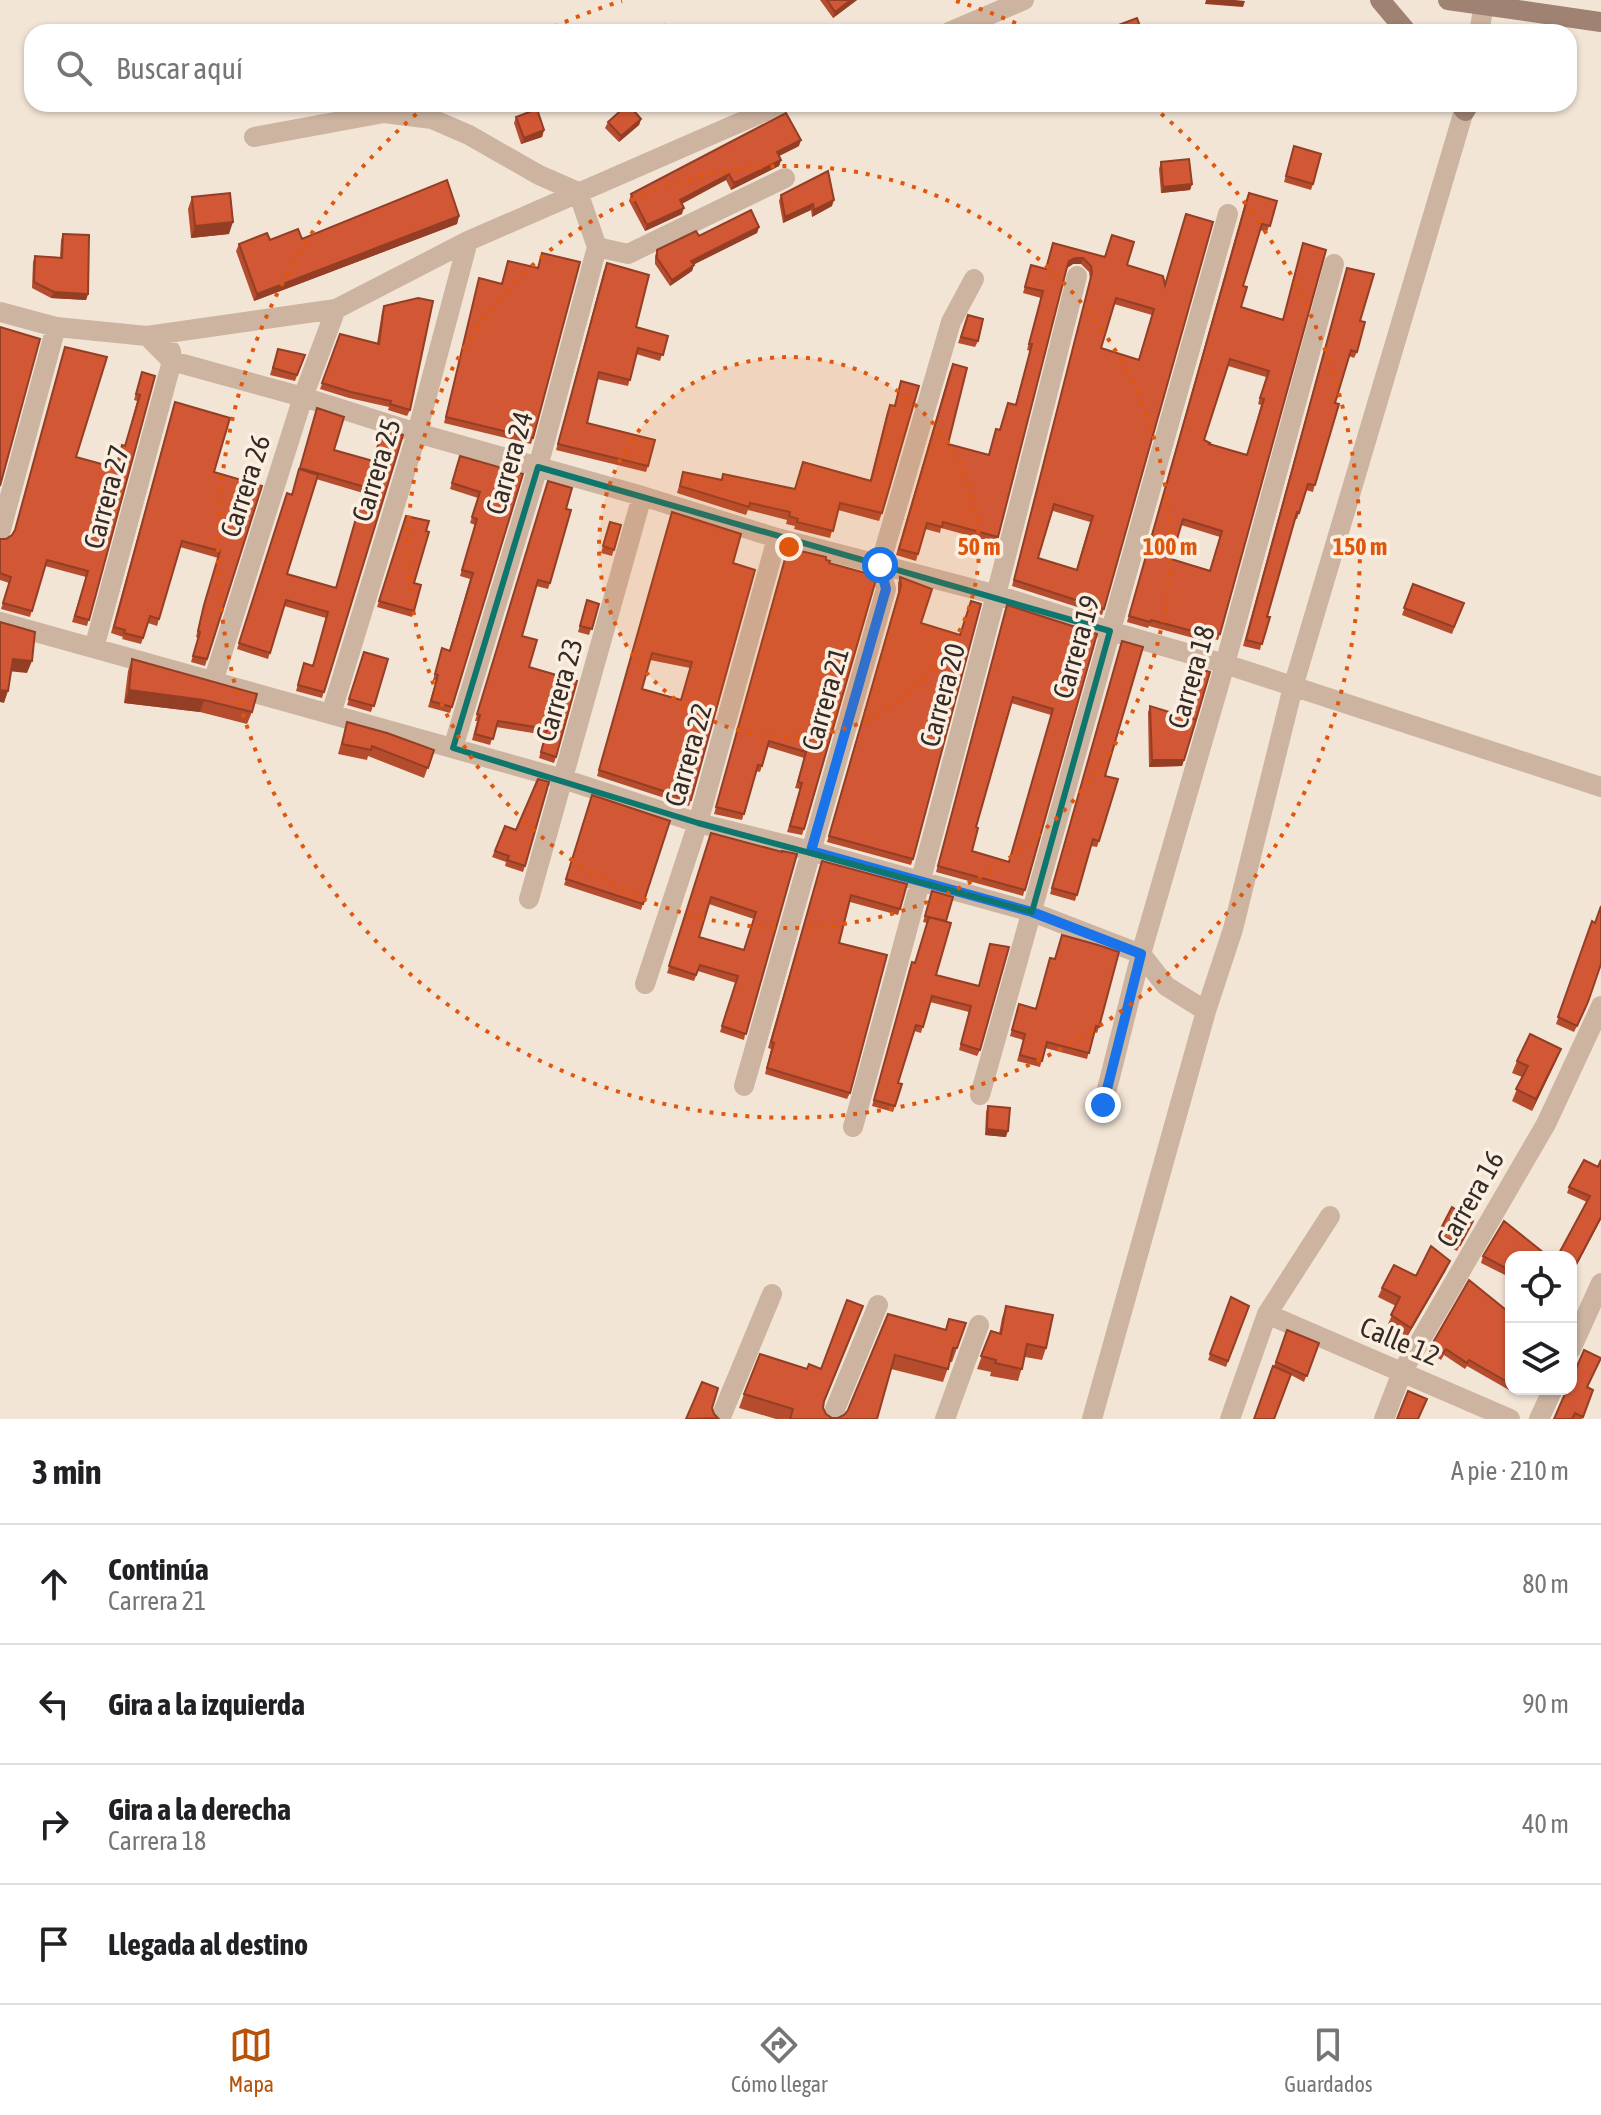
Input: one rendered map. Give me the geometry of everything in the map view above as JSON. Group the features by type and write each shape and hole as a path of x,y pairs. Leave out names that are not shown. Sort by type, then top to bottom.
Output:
{"main road":[{"path":"1380,0 1400,24"},
{"path":"1448,0 1594,21"}],"street":[{"path":"968,24 1024,0"},
{"path":"1480,24 1484,3"},
{"path":"0,312 56,327 147,336 336,309 468,241 763,112"},
{"path":"1092,1419 1206,1011 1233,929 1293,687 1463,112"},
{"path":"254,137 384,113 432,119 578,192 597,247 628,254 785,178"},
{"name":"Carrera 19","path":"980,1095 1228,214"},
{"name":"Carrera 25","path":"331,714 417,433 468,241"},
{"name":"Carrera 24","path":"453,748 538,467 597,247"},
{"name":"Carrera 18","path":"1103,1105 1141,954 1225,664 1334,264"},
{"name":"Carrera 20","path":"853,1127 922,881 1077,276"},
{"name":"Carrera 21","path":"744,1086 886,589 880,565 949,328 974,279"},
{"name":"Carrera 26","path":"213,682 303,397 336,309"},
{"path":"0,533 56,327"},
{"name":"Carrera 27","path":"94,648 172,361 171,351 179,332"},
{"path":"147,336 172,361 642,496 777,538 997,595 1225,664 1601,787"},
{"name":"Carrera 23","path":"529,899 642,496"},
{"name":"Carrera 22","path":"645,984 698,823 777,538"},
{"path":"0,622 563,779 698,823 1032,912 1141,954 1166,986 1206,1011"},
{"name":"Carrera 16","path":"1384,1419 1402,1372 1546,1124 1601,1006"},
{"path":"1230,1419 1267,1314 1330,1216"},
{"path":"1577,1336 1601,1283"},
{"path":"720,1419 772,1294"},
{"path":"831,1419 878,1305"},
{"name":"Calle 12","path":"1267,1314 1510,1419"},
{"path":"945,1419 979,1325"},
{"path":"1539,1419 1550,1395"}],"highlighted area":[{"path":"538,467 1110,631 1032,912 698,823 453,748"}],"building":[{"path":"827,0 851,0 835,12"},
{"path":"1137,18 1139,24 1121,24"},
{"path":"538,112 544,130 524,138 516,117"},
{"path":"619,112 635,112 641,119 621,136 608,122"},
{"path":"786,113 801,140 777,152 781,160 734,183 729,174 680,200 684,208 647,225 631,194"},
{"path":"1294,146 1321,154 1313,184 1286,176"},
{"path":"1189,159 1192,184 1163,187 1161,162"},
{"path":"828,171 834,200 814,210 813,204 785,217 781,195"},
{"path":"447,180 459,216 257,294 239,244 267,233 270,240 298,229 302,239"},
{"path":"230,193 233,222 195,226 192,197"},
{"path":"1249,193 1277,201 1270,226 1262,224 1243,286 1247,287 1241,307 1283,320 1303,243 1326,250 1220,634 1216,633 1215,637 1129,616","holes":["1230,359 1269,371 1247,455 1204,440","1183,519 1222,531 1210,571 1171,559"]},
{"path":"751,210 759,227 691,261 694,265 672,280 657,258 657,250 696,231 699,236"},
{"path":"1186,214 1213,222 1104,609 1014,580 1092,273 1091,266 1083,258 1069,261 1067,267 998,537 943,522 942,527 927,523 918,554 899,549 953,364 967,368 948,444 989,455 1008,403 1016,405 1043,291 1025,287 1031,265 1046,269 1053,243 1105,257 1112,235 1134,242 1127,265 1163,276 1165,285","holes":["1116,298 1154,309 1139,360 1101,348","1054,504 1093,516 1077,570 1038,558"]},
{"path":"63,234 89,235 88,294 54,292 34,282 35,256 62,258"},
{"path":"542,253 580,262 533,438 446,417 479,278 502,284 508,261 538,268"},
{"path":"607,263 649,275 636,327 668,336 663,355 638,348 630,380 599,372 587,423 655,440 648,466 558,444"},
{"path":"1347,268 1374,274 1360,321 1365,322 1357,352 1351,350 1315,485 1308,484 1297,512 1262,644 1246,640"},
{"path":"418,298 433,301 410,410 390,404 391,401 322,383 340,334 379,344 384,306"},
{"path":"968,315 983,319 978,341 961,337"},
{"path":"0,327 40,339 0,486"},
{"path":"65,347 107,357 76,457 116,468 140,395 136,394 142,372 155,376 89,620 75,616 88,571 47,560 32,611 3,603 11,577 0,573 0,539 6,539 15,530"},
{"path":"278,349 305,355 297,375 273,368"},
{"path":"901,381 919,386 882,513 840,503 833,531 797,522 798,519 789,516 790,512 750,503 749,507 680,486 683,472 722,480 723,474 795,489 803,462 871,481 890,405 895,406"},
{"path":"175,402 230,418 214,472 262,486 207,659 193,656 220,551 182,541 159,619 150,616 143,638 114,627"},
{"path":"317,408 344,417 334,450 373,461 383,429 403,435 324,692 298,685 304,663 313,666 328,612 286,600 270,653 239,643 287,493 292,495 299,469 318,475 287,574 336,588 365,487 300,468"},
{"path":"460,456 523,474 452,707 431,701 442,648 450,651 473,573 462,570 477,519 472,517 480,492 452,483"},
{"path":"548,481 572,488 566,509 571,510 550,583 538,580 522,636 537,640 529,667 577,681 556,757 541,752 547,729 498,721 493,739 475,734 480,715 477,714"},
{"path":"672,512 741,534 733,563 755,570 691,800 599,770","holes":["652,653 692,662 681,700 642,689"]},
{"path":"406,516 429,521 426,531 429,532 414,583 421,585 414,611 379,601"},
{"path":"610,522 621,525 614,550 603,546"},
{"path":"788,548 826,557 829,563 873,575 875,583 804,829 790,826 802,783 798,782 806,752 769,741 762,766 758,765 744,814 716,807"},
{"path":"900,577 932,589 921,623 960,635 971,601 981,604 913,859 829,836 901,586"},
{"path":"1413,584 1464,603 1454,627 1404,608"},
{"path":"587,600 599,604 592,629 580,626"},
{"path":"1007,605 1097,634 1025,890 938,866","holes":["1013,697 1053,709 1009,862 972,851"]},
{"path":"0,622 35,632 32,661 13,659 8,691 0,690"},
{"path":"1122,641 1143,647 1105,776 1118,779 1099,841 1093,839 1077,895 1052,888"},
{"path":"364,652 388,659 374,706 349,699"},
{"path":"132,659 257,694 252,712 204,700 129,690"},
{"path":"1192,667 1210,672 1184,760 1152,760 1150,706 1179,715"},
{"path":"347,722 434,750 428,768 372,746 371,750 342,744"},
{"path":"538,779 549,782 525,866 507,860 509,856 495,851 505,826 516,830"},
{"path":"592,795 670,821 643,904 566,879"},
{"path":"711,833 797,854 746,1034 722,1026 738,976 700,965 696,975 669,966","holes":["711,897 756,912 744,950 699,937"]},
{"path":"822,861 907,884 900,909 851,895 839,943 887,955 850,1093 767,1068 774,1043 771,1042"},
{"path":"932,891 953,897 946,921 925,916"},
{"path":"1601,906 1601,964 1577,1026 1558,1017 1592,921 1595,923"},
{"path":"929,917 951,923 936,975 979,986 990,944 1009,947 980,1050 961,1044 971,1006 932,996 923,1027 916,1025 898,1083 902,1084 895,1106 874,1100 912,962 915,963"},
{"path":"1062,935 1119,952 1089,1053 1047,1042 1042,1061 1020,1055 1025,1034 1012,1030 1019,1004 1036,1009 1050,958 1055,959"},
{"path":"1530,1034 1561,1049 1536,1099 1516,1089 1528,1066 1517,1061"},
{"path":"988,1106 1010,1108 1008,1131 987,1129"},
{"path":"1584,1160 1598,1167 1601,1160 1601,1217 1577,1263 1577,1251 1560,1251 1590,1196 1569,1187"},
{"path":"1452,1207 1473,1221 1460,1245 1438,1234"},
{"path":"1504,1221 1542,1251 1505,1251 1505,1268 1483,1256"},
{"path":"1431,1246 1450,1261 1411,1328 1391,1315 1400,1297 1382,1288 1394,1265 1416,1276"},
{"path":"1469,1280 1505,1309 1505,1381 1469,1360 1467,1363 1446,1349 1443,1353 1431,1346"},
{"path":"1231,1297 1249,1306 1228,1361 1210,1354"},
{"path":"847,1300 863,1306 824,1401 826,1414 838,1418 848,1410 888,1314 946,1330 949,1319 966,1323 957,1348 953,1348 948,1369 895,1355 877,1419 790,1419 793,1409 744,1394 760,1354 807,1369 809,1364 821,1369"},
{"path":"1006,1306 1053,1315 1046,1348 1027,1344 1022,1369 995,1363 996,1360 981,1356 991,1331 1001,1334"},
{"path":"1287,1330 1319,1343 1307,1376 1276,1362"},
{"path":"1584,1350 1601,1358 1587,1387 1593,1390 1583,1417 1575,1413 1572,1419 1554,1419 1564,1395 1577,1395 1577,1366"},
{"path":"1273,1366 1291,1374 1274,1419 1254,1419"},
{"path":"702,1382 718,1388 712,1408 718,1418 686,1419"},
{"path":"1408,1391 1427,1399 1418,1419 1397,1419"}],"route":[{"path":"880,565 886,589 811,851 1032,912 1141,954 1103,1105"}]}
